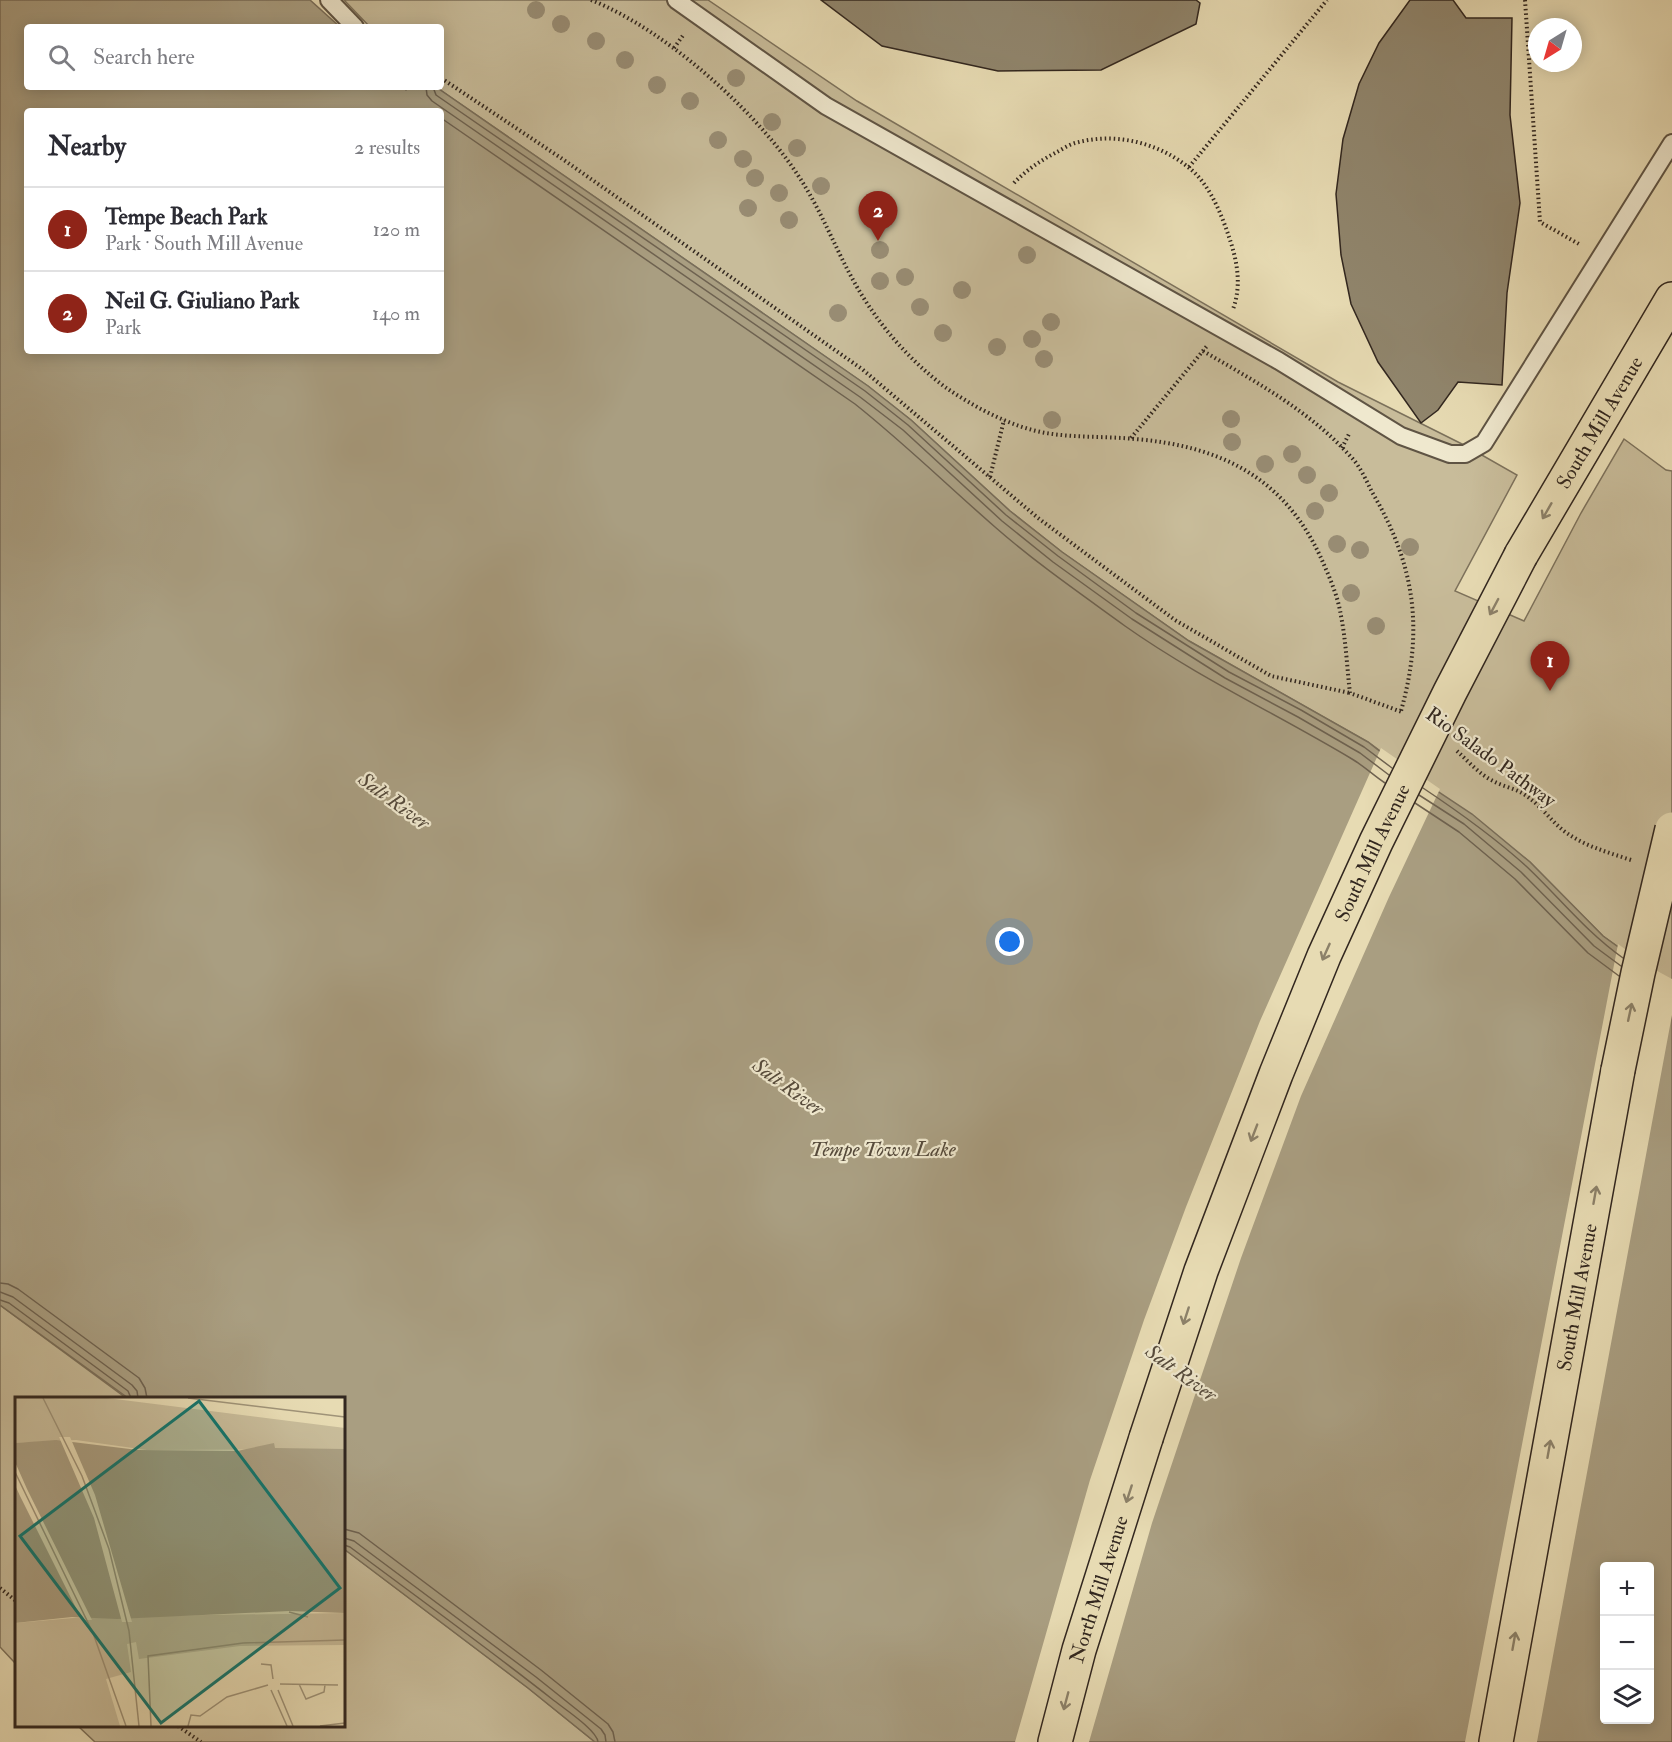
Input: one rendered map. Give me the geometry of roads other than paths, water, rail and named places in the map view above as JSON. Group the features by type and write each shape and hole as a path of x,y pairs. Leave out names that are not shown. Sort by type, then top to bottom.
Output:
{"main road":[{"name":"South Mill Avenue","path":"1146,1438 1201,1271 1276,1074 1324,956 1371,852 1521,555 1672,299"},
{"name":"South Mill Avenue","path":"1496,1742 1610,1108 1672,829"},
{"name":"North Mill Avenue","path":"1055,1742 1079,1650 1146,1438"}],"lane":[{"path":"329,0 352,24"},
{"path":"676,0 826,106 1279,361 1401,436 1442,451 1465,454 1484,443 1672,143"}],"water":[{"name":"Tempe Town Lake","path":"0,0 310,0 337,24 24,24 24,90 440,90 868,386 911,420 1010,511 1062,552 1189,641 1368,742 1392,761 1472,814 1530,862 1603,936 1649,969 1672,982 1672,1742 595,1742 528,1688 345,1550 345,1397 127,1397 0,1305"}],"place":[{"name":"Neil G. Giuliano Park","path":"878,241"},
{"name":"Tempe Beach Park","path":"1550,691"}],"water label":[{"name":"Salt River","path":"394,801"},
{"name":"Salt River","path":"788,1087"},
{"name":"Salt River","path":"1181,1373"}]}
